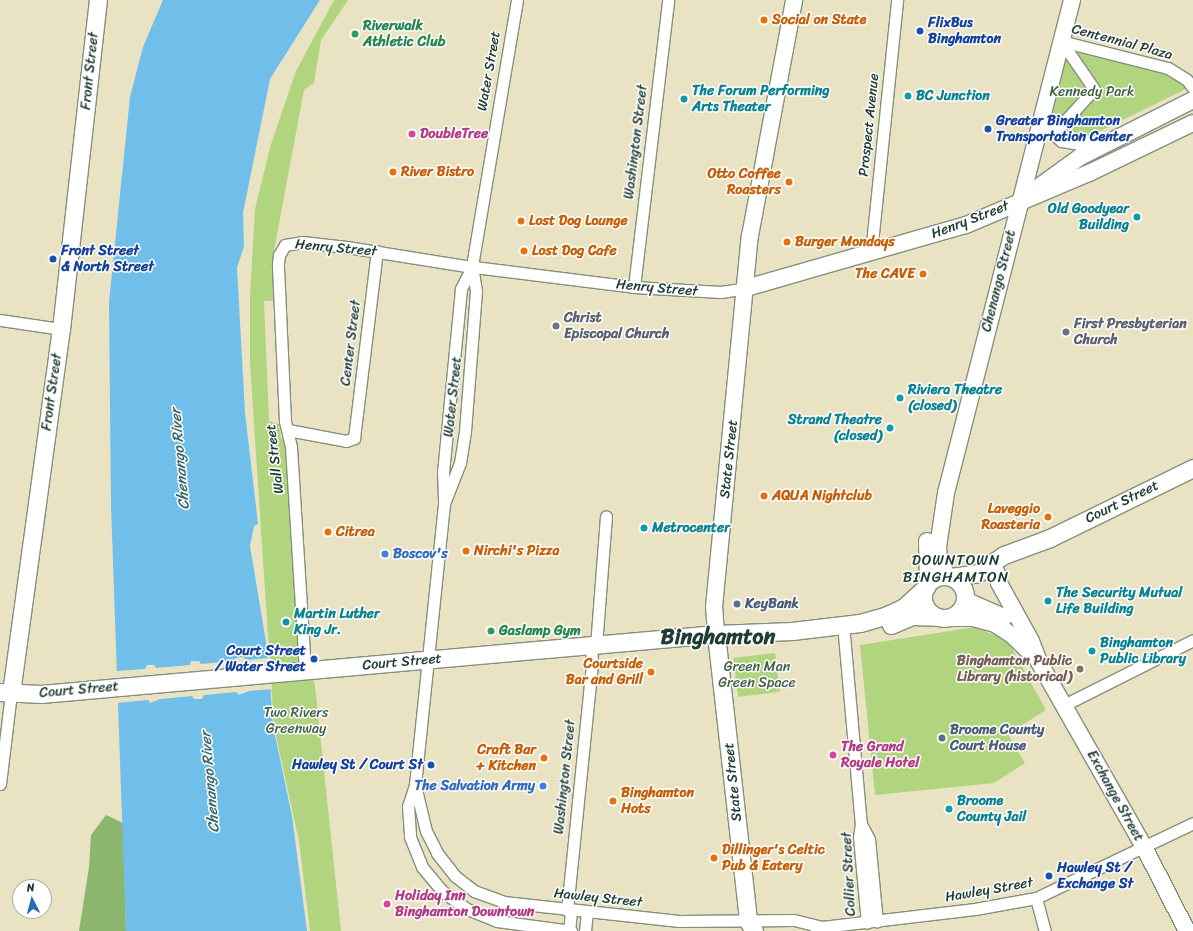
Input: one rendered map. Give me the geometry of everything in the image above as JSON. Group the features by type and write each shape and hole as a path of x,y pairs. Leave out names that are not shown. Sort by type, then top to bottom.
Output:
{"main road":[{"name":"Front Street","path":"5,692 61,329 98,0"},
{"name":"Court Street","path":"949,577 978,573 1004,555 1050,538 1193,468"},
{"name":"Court Street","path":"965,597 997,572 1050,538"},
{"path":"949,577 961,584 965,597 959,612 942,617 929,612 924,604 927,585 937,578 949,577"},
{"name":"Court Street","path":"5,692 33,694 100,689 716,634 792,631 860,622 885,616 904,607 927,585"},
{"name":"Court Street","path":"792,631 817,636 844,636 879,630 912,616 942,617"},
{"name":"State Street","path":"716,634 748,928"}],"street":[{"name":"Water Street","path":"427,660 444,504 443,471 461,290 472,267 485,177 517,0"},
{"name":"Washington Street","path":"634,287 668,0"},
{"name":"State Street","path":"716,634 714,607 750,236 794,0"},
{"name":"Prospect Avenue","path":"871,253 897,0"},
{"name":"Chenango Street","path":"949,577 938,550 946,493 1019,202 1072,0"},
{"path":"1054,132 1094,89 1061,41"},
{"name":"Centennial Plaza","path":"1061,41 1168,68 1187,80 1193,88"},
{"name":"Henry Street","path":"1019,202 1080,157 1193,100"},
{"path":"1042,119 1054,132 1078,144 1101,146"},
{"name":"Henry Street","path":"285,245 302,242 377,251 472,267 634,287 721,292 746,288 966,225 1088,173 1193,123"},
{"name":"Wall Street","path":"285,245 279,256 278,264 285,421 292,447 299,671"},
{"name":"Center Street","path":"288,430 346,441 354,438 377,251"},
{"name":"Water Street","path":"444,504 460,463 465,431 476,291 472,267"},
{"path":"0,320 61,329"},
{"name":"Chenango Street","path":"927,585 927,541 946,493"},
{"name":"Washington Street","path":"569,931 569,910 606,516"},
{"name":"Exchange Street","path":"997,572 999,583 1029,636 1039,662 1144,847 1187,931"},
{"name":"Exchange Street","path":"965,597 1008,618 1029,636"},
{"name":"Exchange Street","path":"942,617 973,618 995,624 1012,635 1039,662"},
{"name":"Collier Street","path":"844,636 861,824 869,839 872,922"},
{"path":"1064,705 1193,640"},
{"name":"Hawley Street","path":"427,660 415,785 407,813 412,843 425,872 442,891 466,909 492,920 520,926 569,931"},
{"name":"Front Street","path":"0,784 5,692"},
{"name":"Hawley Street","path":"415,785 424,824 434,847 447,867 464,884 484,895 504,902 679,922 748,928 794,920 818,929 1036,898 1193,823"},
{"path":"1036,898 1046,931"},
{"path":"585,931 587,912"}],"green space":[{"name":"Two Rivers Greenway","path":"334,0 348,0 321,40 314,83 304,90 273,256 274,301 264,301 269,421 279,424 281,439 298,442 308,657 315,686 341,931 310,931 299,841 274,727 250,363 250,297 255,209 271,144 296,71"},
{"name":"Kennedy Park","path":"1064,45 1169,73 1186,89 1098,132 1077,135 1047,118"},
{"path":"975,627 1008,641 1046,710 1008,734 1025,763 994,783 875,795 860,645"},
{"name":"Green Man Green Space","path":"775,653 780,692 738,697 733,658"},
{"path":"106,815 123,823 126,931 79,931 89,867 91,835"}],"water":[{"name":"Chenango River","path":"163,0 320,0 270,79 243,213 244,246 237,268 245,413 258,524 254,526 250,546 268,654 273,726 292,816 307,931 126,931 111,506 109,302 130,97 143,47"}],"pier":[{"path":"243,657 246,660 270,658 272,689 249,691 239,695 236,692 204,695 202,699 194,699 192,696 160,699 150,703 148,700 117,703 116,671 145,669 147,665 154,665 156,668 190,665 191,661 199,661 201,664 234,661 236,658"}],"place":[{"name":"Social on State","path":"764,20"},
{"name":"FlixBus Binghamton","path":"920,31"},
{"name":"Riverwalk Athletic Club","path":"355,34"},
{"name":"BC Junction","path":"908,96"},
{"name":"The Forum Performing Arts Theater","path":"684,99"},
{"name":"Greater Binghamton Transportation Center","path":"988,129"},
{"name":"DoubleTree","path":"412,134"},
{"name":"River Bistro","path":"393,172"},
{"name":"Otto Coffee Roasters","path":"789,182"},
{"name":"Old Goodyear Building","path":"1137,217"},
{"name":"Lost Dog Lounge","path":"521,221"},
{"name":"Burger Mondays","path":"787,242"},
{"name":"Lost Dog Cafe","path":"524,251"},
{"name":"Front Street & North Street","path":"53,259"},
{"name":"The CAVE","path":"923,274"},
{"name":"Christ Episcopal Church","path":"556,326"},
{"name":"First Presbyterian Church","path":"1066,332"},
{"name":"Riviera Theatre (closed)","path":"900,398"},
{"name":"Strand Theatre (closed)","path":"890,428"},
{"name":"AQUA Nightclub","path":"764,496"},
{"name":"Laveggio Roasteria","path":"1048,517"},
{"name":"Metrocenter","path":"644,528"},
{"name":"Citrea","path":"328,532"},
{"name":"Nirchi's Pizza","path":"466,551"},
{"name":"Boscov's","path":"385,554"},
{"name":"The Security Mutual Life Building","path":"1048,601"},
{"name":"KeyBank","path":"737,604"},
{"name":"Martin Luther King Jr.","path":"286,622"},
{"name":"Gaslamp Gym","path":"491,631"},
{"name":"Binghamton Public Library","path":"1092,651"},
{"name":"Court Street / Water Street","path":"314,659"},
{"name":"Binghamton Public Library (historical)","path":"1080,669"},
{"name":"Courtside Bar and Grill","path":"651,672"},
{"name":"Broome County Court House","path":"942,738"},
{"name":"The Grand Royale Hotel","path":"833,755"},
{"name":"Craft Bar + Kitchen","path":"544,758"},
{"name":"Hawley St / Court St","path":"431,765"},
{"name":"The Salvation Army","path":"543,786"},
{"name":"Binghamton Hots","path":"613,801"},
{"name":"Broome County Jail","path":"949,809"},
{"name":"Dillinger's Celtic Pub & Eatery","path":"714,858"},
{"name":"Hawley St / Exchange St","path":"1049,876"},
{"name":"Holiday Inn Binghamton Downtown","path":"387,904"}],"district":[{"name":"DOWNTOWN BINGHAMTON","path":"956,568"},
{"name":"Binghamton","path":"718,637"}]}
